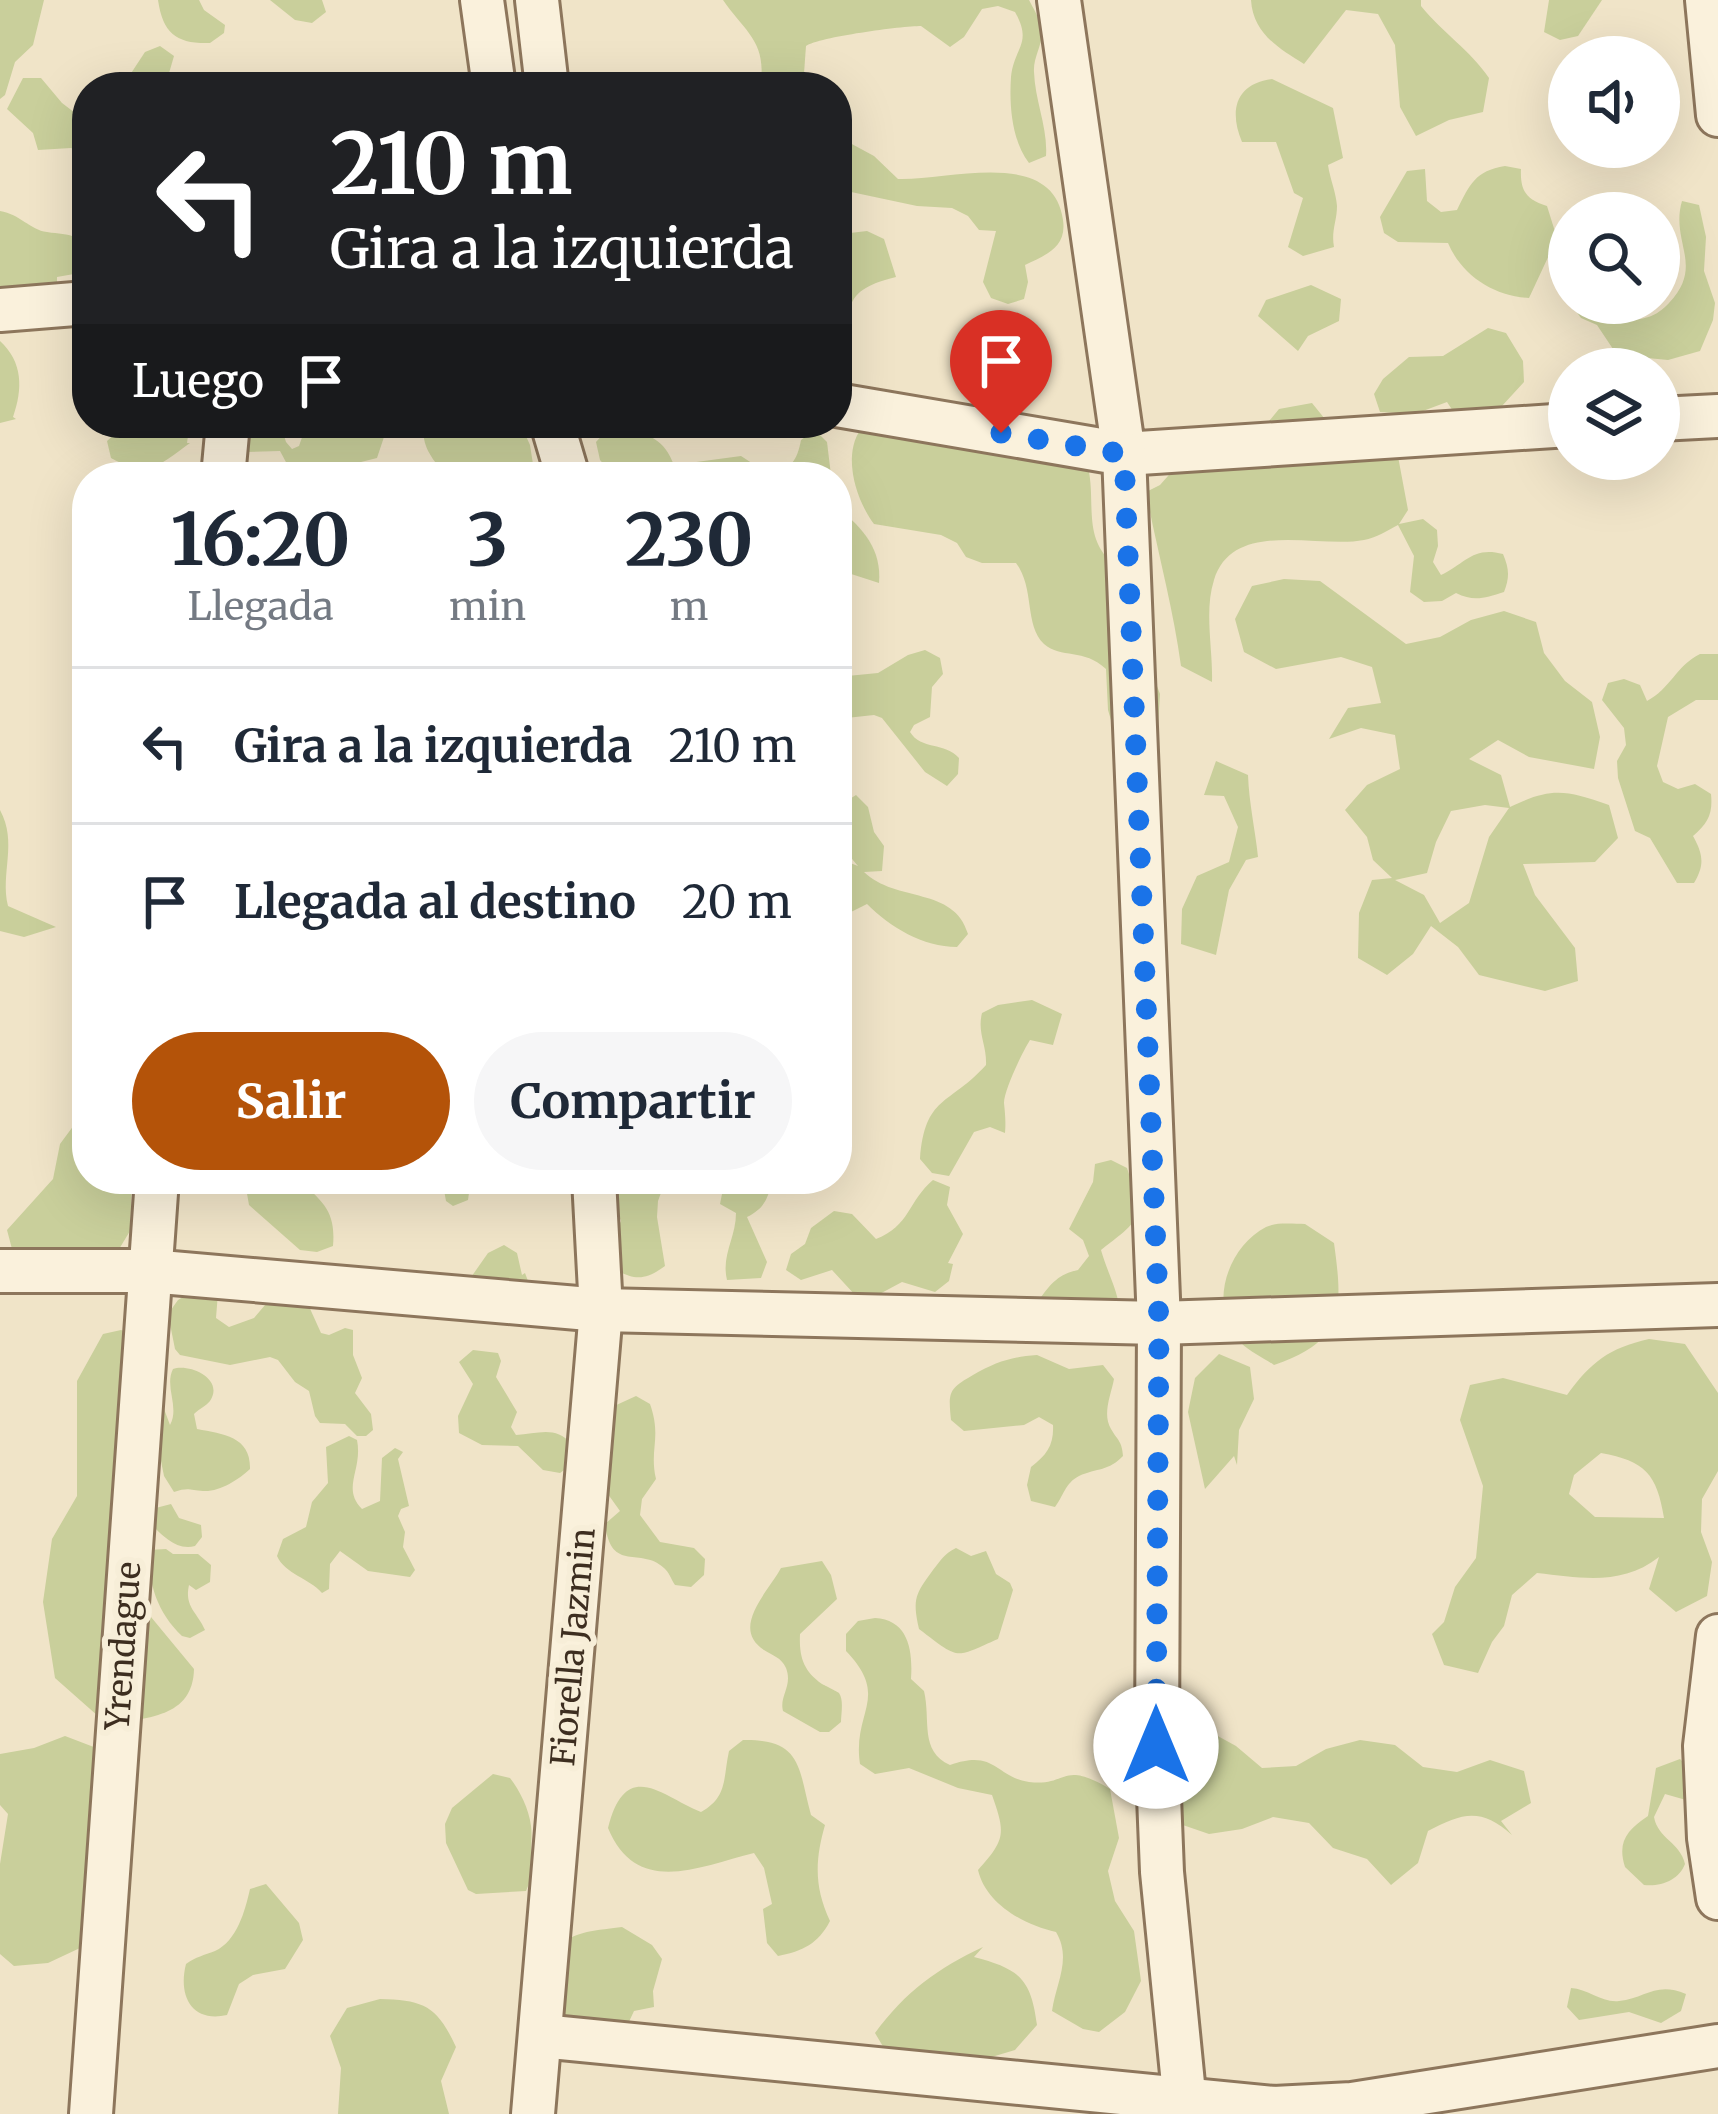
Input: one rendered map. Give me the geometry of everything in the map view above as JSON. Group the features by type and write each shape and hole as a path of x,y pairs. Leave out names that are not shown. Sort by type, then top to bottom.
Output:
{"street":[{"path":"482,0 492,72"},
{"path":"537,0 545,72"},
{"path":"1059,0 1124,454 1159,1323 1156,1746 1162,1872 1185,2108"},
{"path":"1707,0 1718,115"},
{"path":"0,310 72,304"},
{"path":"852,408 1124,454 1548,426"},
{"path":"1680,418 1718,416"},
{"name":"Yrendague","path":"92,2114 156,1194"},
{"name":"Fiorella Jazmin","path":"533,2114 601,1310 596,1194"},
{"path":"0,1271 149,1271 601,1310 1159,1323 1718,1305"},
{"path":"1718,1636 1705,1746 1709,1838 1718,1898"},
{"path":"541,2036 1185,2108 1352,2104 1718,2046"}],"green space":[{"path":"0,0 44,0 33,45 15,62 0,99"},
{"path":"158,0 199,0 204,10 225,25 224,33 210,43 180,39 168,29"},
{"path":"270,0 322,0 326,12 312,23 295,20"},
{"path":"723,0 1029,0 1042,32 1034,72 1046,156 1029,163 1013,123 1011,77 1022,39 1015,12 998,6 982,9 964,37 950,47 921,26 814,43 806,46 804,72 762,72 758,48"},
{"path":"1251,0 1421,0 1421,6 1489,78 1483,112 1449,120 1416,136 1400,107 1395,45 1378,14 1346,10 1304,64 1262,31"},
{"path":"1549,0 1602,0 1578,36 1544,32"},
{"path":"160,46 174,56 169,72 132,72 145,52"},
{"path":"23,78 41,78 72,111 72,148 38,150 33,133 7,109"},
{"path":"1272,79 1333,108 1343,158 1328,165 1337,206 1334,247 1303,256 1288,247 1303,198 1294,193 1276,142 1242,142 1236,120 1243,93"},
{"path":"852,144 874,156 898,179 995,172 1040,183 1055,197 1063,220 1062,237 1053,249 1025,265 1024,299 1008,304 991,298 983,282 996,231 979,230 968,216 952,208 852,192"},
{"path":"1505,166 1521,169 1529,197 1547,206 1548,257 1529,298 1481,282 1448,243 1398,242 1384,233 1380,217 1407,171 1425,169 1427,201 1441,212 1457,210 1475,180"},
{"path":"1682,201 1699,205 1706,237 1704,271 1715,303 1700,351 1680,357 1680,348 1612,348 1595,324 1680,324 1680,287 1686,265"},
{"path":"0,211 41,231 72,236 72,274 57,277 57,295 43,304 0,288"},
{"path":"867,231 884,239 896,277 863,290 852,303 852,233"},
{"path":"1311,285 1341,299 1339,321 1308,336 1298,351 1258,316 1266,300"},
{"path":"1488,328 1506,333 1523,361 1524,382 1490,419 1457,417 1447,402 1415,414 1380,412 1374,394 1383,379 1409,357 1443,356"},
{"path":"0,341 17,367 19,386 16,419 0,423"},
{"path":"905,396 924,397 1088,467 1096,540 1110,561 1160,694 1158,727 1146,738 1128,736 1113,727 1106,669 1089,658 1051,649 1038,636 1016,563 982,563 966,557 957,543 941,535 874,524 856,488 853,447 865,424"},
{"path":"1312,403 1333,429 1397,451 1408,510 1399,524 1423,519 1437,530 1433,562 1441,575 1477,554 1493,552 1505,559 1506,587 1504,592 1485,597 1456,593 1442,601 1424,602 1410,592 1414,556 1398,525 1364,540 1258,542 1224,561 1214,580 1209,617 1212,682 1181,666 1146,492 1160,485 1183,459 1256,437 1279,409"},
{"path":"188,438 190,443 163,462 120,462 111,458 107,441"},
{"path":"236,438 285,438 292,449 302,438 384,438 377,458 361,462 286,462 280,451 245,452"},
{"path":"425,438 527,438 533,462 435,462"},
{"path":"600,438 653,438 672,462 602,462 596,442"},
{"path":"804,438 827,442 829,462 792,462"},
{"path":"741,456 750,462 696,462"},
{"path":"852,520 869,540 879,583 852,574"},
{"path":"1284,579 1320,581 1406,644 1440,637 1471,620 1504,611 1536,622 1544,653 1565,681 1592,702 1600,737 1594,769 1529,757 1498,740 1469,759 1501,775 1510,807 1559,793 1609,805 1618,838 1595,862 1523,864 1535,895 1575,948 1578,981 1545,991 1479,975 1458,947 1431,926 1413,954 1387,975 1358,958 1359,913 1372,880 1392,878 1373,860 1367,837 1345,810 1367,785 1400,769 1395,735 1361,728 1329,739 1348,708 1381,703 1372,667 1341,657 1276,669 1244,652 1235,619 1252,586","holes":["1485,805 1509,808 1489,837 1469,903 1440,923 1424,895 1395,880 1427,873 1451,811"]},
{"path":"925,650 940,658 943,674 932,687 930,717 910,732 959,758 958,774 947,786 925,772 882,718 852,717 852,676 878,673"},
{"path":"1700,654 1718,654 1718,700 1696,700 1668,717 1657,766 1663,782 1678,789 1695,784 1711,794 1708,818 1693,836 1701,854 1700,871 1694,883 1677,883 1650,838 1635,831 1618,778 1617,761 1626,745 1624,728 1602,700 1608,683 1624,679 1640,685 1647,701"},
{"path":"1216,761 1248,775 1258,857 1246,860 1229,890 1216,955 1181,944 1182,909 1197,876 1229,862 1238,827 1224,796 1204,795"},
{"path":"856,795 868,807 874,832 884,846 882,871 864,872 877,882 950,908 968,934 957,947 908,934 867,904 852,912 852,864 858,866 852,859 852,798"},
{"path":"0,810 8,834 8,906 56,927 24,937 0,931"},
{"path":"1032,1000 1062,1014 1053,1045 1030,1040 1019,1061 1005,1097 1005,1133 990,1127 974,1132 949,1176 932,1173 920,1159 927,1123 941,1103 986,1065 982,1013 998,1005"},
{"path":"72,1128 72,1194 131,1194 130,1231 113,1259 16,1264 7,1230 53,1179 60,1144"},
{"path":"1111,1160 1127,1168 1137,1208 1132,1224 1101,1250 1120,1314 1039,1300 1056,1280 1078,1270 1089,1256 1083,1240 1069,1229 1093,1182 1095,1164"},
{"path":"933,1180 950,1187 947,1205 963,1234 948,1263 953,1264 949,1281 935,1292 902,1282 874,1297 856,1296 832,1270 801,1280 786,1270 791,1254 805,1244 811,1228 834,1211 852,1214 876,1239 896,1227"},
{"path":"247,1194 314,1194 332,1224 333,1246 317,1252 300,1250 249,1205"},
{"path":"445,1194 469,1194 468,1200 453,1206"},
{"path":"610,1194 661,1194 657,1217 665,1266 642,1277 618,1271 613,1237 621,1221"},
{"path":"722,1194 768,1194 747,1217 767,1262 761,1278 727,1280 736,1213 720,1204"},
{"path":"1305,1224 1334,1243 1338,1304 1327,1333 1315,1345 1274,1365 1245,1346 1231,1329 1223,1297 1226,1280 1240,1249 1252,1237 1270,1225"},
{"path":"504,1245 517,1253 531,1289 467,1283 488,1253"},
{"path":"193,1291 218,1293 216,1318 229,1327 254,1318 271,1298 307,1302 321,1333 353,1330 353,1355 362,1378 355,1393 371,1414 373,1430 357,1436 345,1424 320,1423 309,1391 278,1360 270,1357 230,1365 180,1355 168,1314"},
{"path":"121,1330 137,1336 170,1425 173,1369 195,1370 209,1379 213,1393 194,1414 197,1429 226,1435 241,1444 250,1469 216,1490 174,1492 161,1461 110,1506 112,1522 151,1617 194,1669 185,1697 165,1713 107,1724 55,1678 43,1602 52,1539 77,1496 77,1381 103,1334"},
{"path":"1649,1339 1685,1344 1718,1393 1718,1471 1702,1499 1701,1532 1712,1562 1707,1596 1676,1612 1649,1589 1659,1557 1616,1576 1537,1573 1512,1595 1504,1626 1478,1673 1444,1665 1432,1634 1444,1622 1455,1587 1476,1558 1483,1486 1460,1420 1470,1385 1503,1378 1567,1395 1602,1358","holes":["1601,1453 1628,1460 1646,1472 1657,1490 1664,1518 1595,1517 1569,1494 1574,1475"]},
{"path":"473,1350 498,1353 501,1361 496,1377 517,1412 511,1427 516,1435 559,1434 571,1444 567,1468 560,1473 543,1470 518,1446 482,1445 459,1433 458,1416 473,1384 459,1362"},
{"path":"1219,1354 1250,1367 1254,1399 1239,1430 1237,1465 1234,1456 1205,1489 1188,1412 1195,1378"},
{"path":"1037,1355 1069,1369 1103,1365 1114,1379 1107,1417 1123,1456 1074,1479 1055,1507 1031,1501 1027,1485 1031,1467 1051,1444 1053,1425 1039,1417 1024,1425 964,1431 951,1420 950,1397 959,1384 997,1363"},
{"path":"636,1396 650,1404 655,1435 656,1479 642,1499 640,1515 660,1542 694,1548 705,1559 704,1575 691,1587 675,1585 655,1562 620,1554 608,1539 605,1524 620,1511 600,1483 612,1407"},
{"path":"349,1436 357,1440 353,1494 362,1509 380,1501 382,1458 395,1448 403,1452 398,1459 409,1506 398,1516 405,1532 403,1547 415,1570 410,1577 368,1571 340,1551 330,1564 329,1589 322,1593 277,1556 283,1539 306,1527 312,1502 328,1483 326,1447"},
{"path":"171,1504 179,1518 201,1525 202,1537 195,1546 176,1544 149,1522 152,1509"},
{"path":"956,1548 971,1556 986,1551 996,1574 1013,1590 998,1639 965,1653 943,1647 919,1629 916,1610 923,1585"},
{"path":"166,1549 173,1554 198,1554 211,1565 210,1582 196,1590 189,1585 190,1604 205,1630 190,1638 182,1636 166,1617 150,1575 148,1550"},
{"path":"822,1561 837,1599 800,1634 800,1642 810,1674 841,1696 841,1722 829,1732 820,1732 783,1711 786,1668 754,1641 750,1631 755,1610 781,1568"},
{"path":"875,1618 895,1624 906,1638 911,1679 924,1691 930,1743 940,1759 950,1765 986,1762 1029,1782 1082,1776 1110,1789 1119,1838 1108,1871 1115,1901 1134,1931 1141,1981 1125,2012 1099,2032 1083,2029 1052,2011 1063,1961 1056,1932 1008,1911 982,1882 978,1870 1000,1836 992,1795 958,1788 909,1768 875,1774 860,1764 868,1693 859,1667 846,1651 846,1634 858,1621"},
{"path":"1205,1729 1262,1768 1296,1766 1326,1749 1360,1740 1395,1745 1423,1767 1457,1772 1490,1760 1524,1771 1531,1803 1501,1821 1512,1835 1491,1820 1471,1816 1428,1831 1418,1863 1391,1885 1367,1859 1333,1848 1309,1823 1273,1817 1242,1829 1209,1834 1177,1823 1133,1771 1171,1730"},
{"path":"65,1736 99,1749 97,1916 80,1948 48,1963 14,1966 0,1954 0,1864 8,1814 0,1805 0,1754"},
{"path":"743,1740 763,1741 787,1751 800,1770 811,1815 825,1825 818,1873 830,1921 809,1945 778,1956 767,1943 763,1909 772,1904 764,1868 754,1853 692,1869 653,1870 620,1850 608,1828 616,1806 635,1787 660,1791 701,1812 716,1800 729,1751"},
{"path":"1680,1759 1686,1765 1693,1802 1665,1794 1654,1817 1685,1864 1669,1881 1644,1885 1625,1867 1623,1844 1648,1816 1656,1768"},
{"path":"493,1774 510,1778 528,1813 536,1866 526,1891 476,1894 468,1890 446,1843 445,1824 452,1808"},
{"path":"266,1884 299,1923 303,1940 285,1969 253,1975 239,1984 227,2015 196,2011 186,1996 186,1964 229,1940 243,1916 250,1889"},
{"path":"622,1927 652,1945 662,1959 653,1991 654,2007 634,2011 627,2026 579,2030 553,2003 560,1952 572,1937"},
{"path":"983,1947 974,1957 1012,1971 1026,1986 1037,2025 1015,2050 985,2059 894,2065 875,2033 923,1982"},
{"path":"1571,1988 1613,2001 1659,1990 1686,1994 1681,2011 1661,2023 1629,2012 1579,2020 1567,2007"},
{"path":"380,1999 427,2008 449,2033 456,2047 441,2081 449,2114 338,2114 341,2068 330,2036 347,2008"}],"route":[{"path":"1001,433 1124,454 1159,1323 1156,1746"}]}
